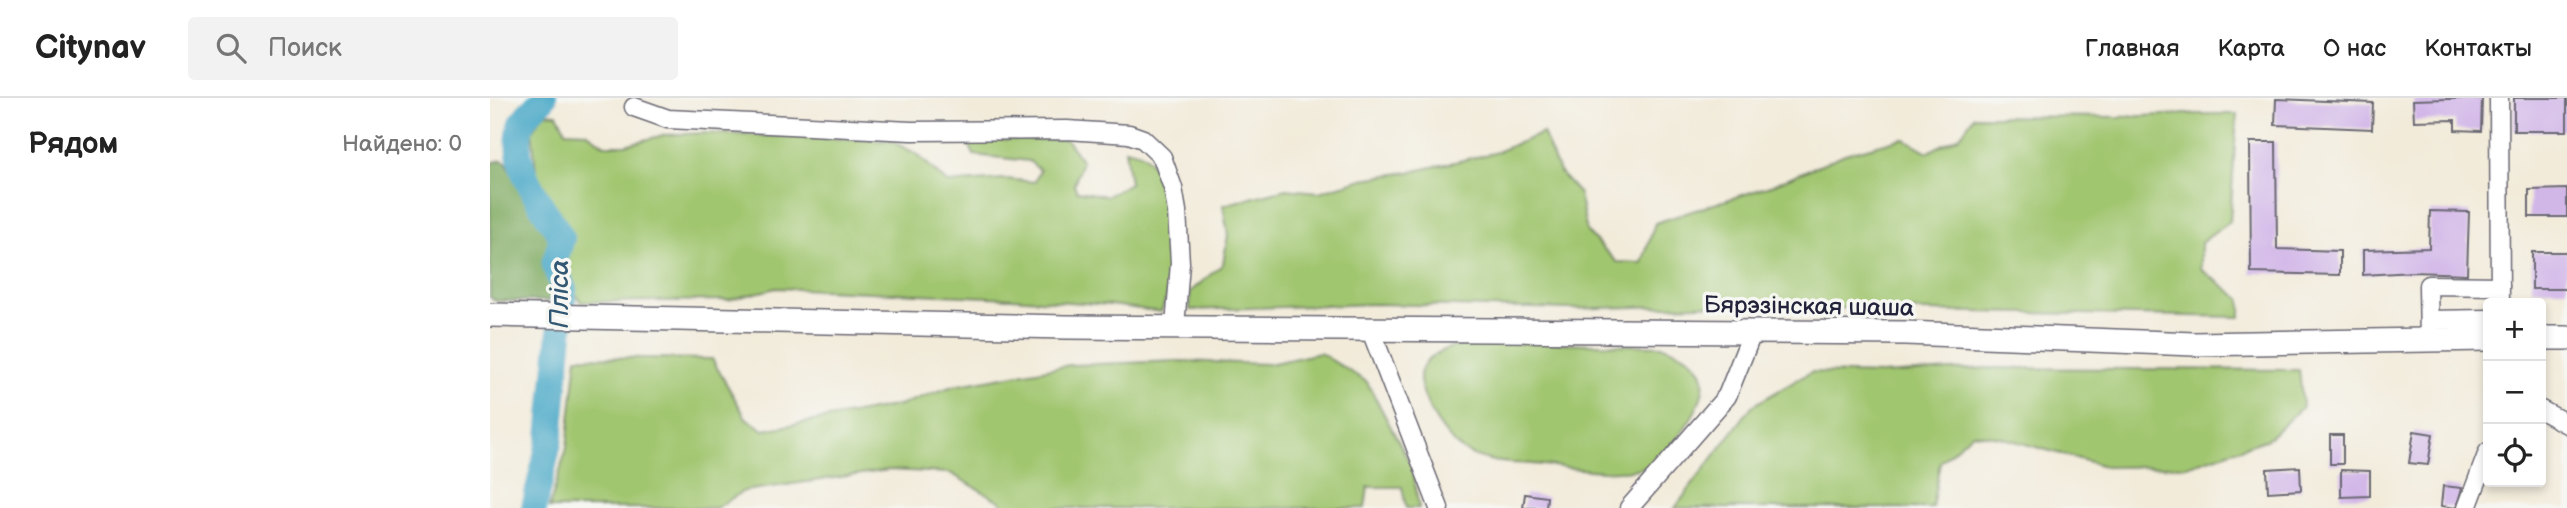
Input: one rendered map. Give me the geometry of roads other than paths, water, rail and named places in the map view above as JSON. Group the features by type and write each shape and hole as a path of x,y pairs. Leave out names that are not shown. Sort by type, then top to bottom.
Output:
{"main road":[{"name":"Бярэзінская шаша","path":"490,315 1175,327 1905,333 2194,344 2429,330 2483,338"},
{"path":"2546,338 2567,338"}],"street":[{"path":"2483,320 2429,330 2428,285 2500,295 2499,98"},
{"path":"634,107 668,119 911,131 1067,130 1129,134 1143,138 1162,157 1178,211 1180,263 1175,327"},
{"path":"1370,328 1439,508"},
{"path":"1629,508 1727,396 1753,331"},
{"path":"2546,413 2567,424"},
{"path":"2467,508 2483,465"}],"waterway":[{"name":"Пліса","path":"534,508 550,438 564,290 554,264 562,238 529,184 519,154 522,123 544,98"}]}
